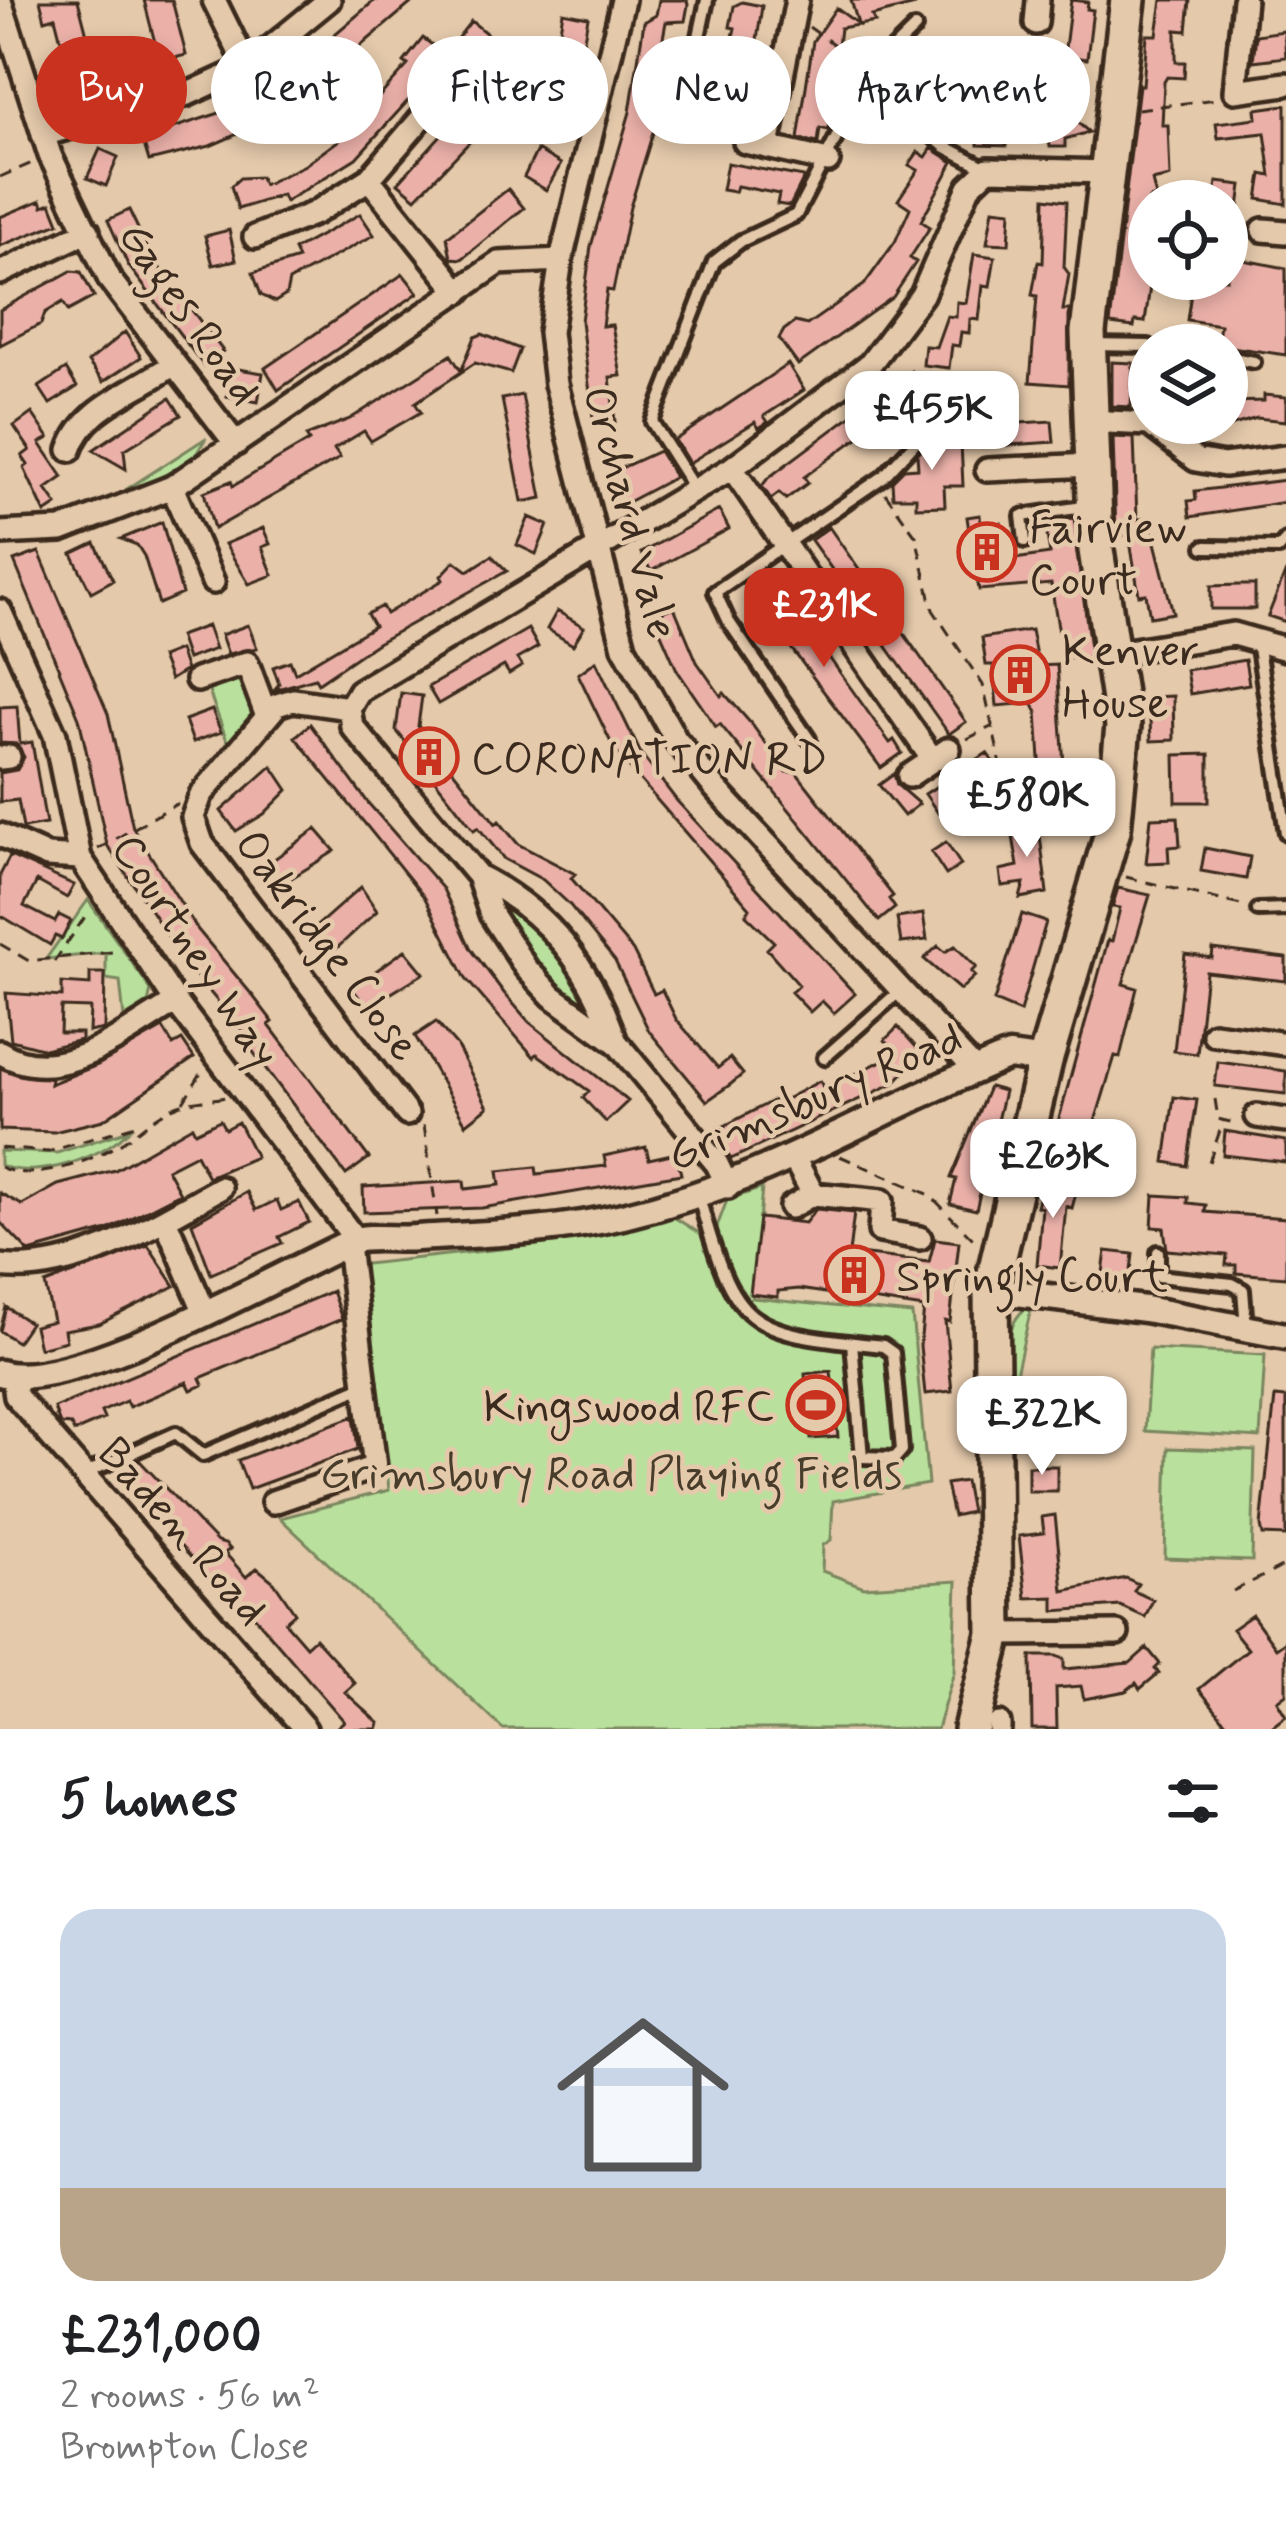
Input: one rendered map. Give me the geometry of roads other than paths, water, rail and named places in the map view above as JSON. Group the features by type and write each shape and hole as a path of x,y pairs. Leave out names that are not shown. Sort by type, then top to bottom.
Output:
{"main road":[{"path":"990,1727 995,1634 991,1289 1045,1061 1113,830 1123,726 1093,506 1088,345 1128,0"}],"street":[{"path":"214,0 232,36"},
{"path":"284,36 328,0"},
{"name":"Orchard Vale","path":"623,0 561,260 550,332 556,384 624,647 676,740 975,1070"},
{"path":"1244,0 1235,91 1286,84"},
{"name":"Gages Road","path":"0,1 9,63 110,280 236,444 499,262 561,260"},
{"path":"768,146 795,8"},
{"path":"47,145 211,83"},
{"path":"254,237 315,213 369,179 407,135"},
{"path":"756,144 828,161"},
{"path":"728,1187 717,1164 617,1042 552,996 526,968 491,914 478,876 352,727 349,707 359,691 732,468 870,364 922,295 969,187 988,169 1109,172"},
{"path":"369,179 459,292"},
{"path":"0,273 88,231"},
{"path":"70,450 77,427 172,365"},
{"path":"56,418 77,427"},
{"path":"1088,422 1149,424 1196,460 1224,465 1286,457"},
{"path":"0,533 61,530 172,487 236,444"},
{"path":"987,470 1091,465"},
{"path":"732,468 941,754 909,776"},
{"path":"172,487 213,582"},
{"name":"Courtney Way","path":"0,611 55,735 80,858 176,1002 351,1242"},
{"path":"1115,653 1233,634 1286,649"},
{"path":"197,680 247,663 266,714 293,700 349,707"},
{"name":"Oakridge Close","path":"266,714 201,795 193,817 202,843 407,1114"},
{"path":"0,835 47,856 80,858"},
{"path":"478,876 514,895 561,938 601,998 617,1042"},
{"path":"0,1052 68,1065 176,1002"},
{"path":"1214,1034 1286,1044"},
{"name":"Grimsbury Road","path":"4,1379 34,1378 205,1313 351,1242 548,1230 699,1197 795,1160 1009,1056 1045,1061"},
{"path":"1257,1117 1286,1120"},
{"path":"795,1160 813,1194"},
{"path":"0,1266 54,1265 164,1219 220,1188"},
{"path":"791,1207 813,1194 882,1201 880,1232 920,1238"},
{"path":"164,1219 205,1313"},
{"path":"273,1502 375,1467 351,1242"},
{"path":"991,1289 1286,1336"},
{"name":"Baden Road","path":"4,1379 305,1729"},
{"path":"995,1634 1117,1633"}],"lane":[{"path":"699,36 707,0"},
{"path":"907,36 915,28"},
{"path":"695,490 652,422 713,262 741,241 796,215 836,144"},
{"path":"942,144 988,169"},
{"path":"1088,345 1128,346"},
{"path":"1248,361 1254,362"},
{"path":"809,739 729,622 715,592 876,482 950,405"},
{"path":"1025,541 1022,516 1093,506"},
{"path":"1204,547 1279,548 1286,540"},
{"path":"1256,639 1286,833"},
{"path":"1258,910 1286,908"},
{"path":"824,1058 901,990"},
{"path":"699,1197 722,1278 740,1306 778,1331 852,1343 892,1352 902,1450 896,1458 862,1457 852,1343"},
{"path":"1158,1252 1158,1276 1232,1284 1243,1290 1246,1327"},
{"path":"84,1474 176,1433 203,1455 366,1385"}],"place":[{"name":"Fairview Court","path":"987,552"},
{"name":"Kenver House","path":"1020,675"},
{"name":"CORONATION RD","path":"429,757"},
{"name":"Springly Court","path":"854,1275"},
{"name":"Kingswood RFC","path":"816,1405"}],"park label":[{"name":"Grimsbury Road Playing Fields","path":"611,1472"}]}
